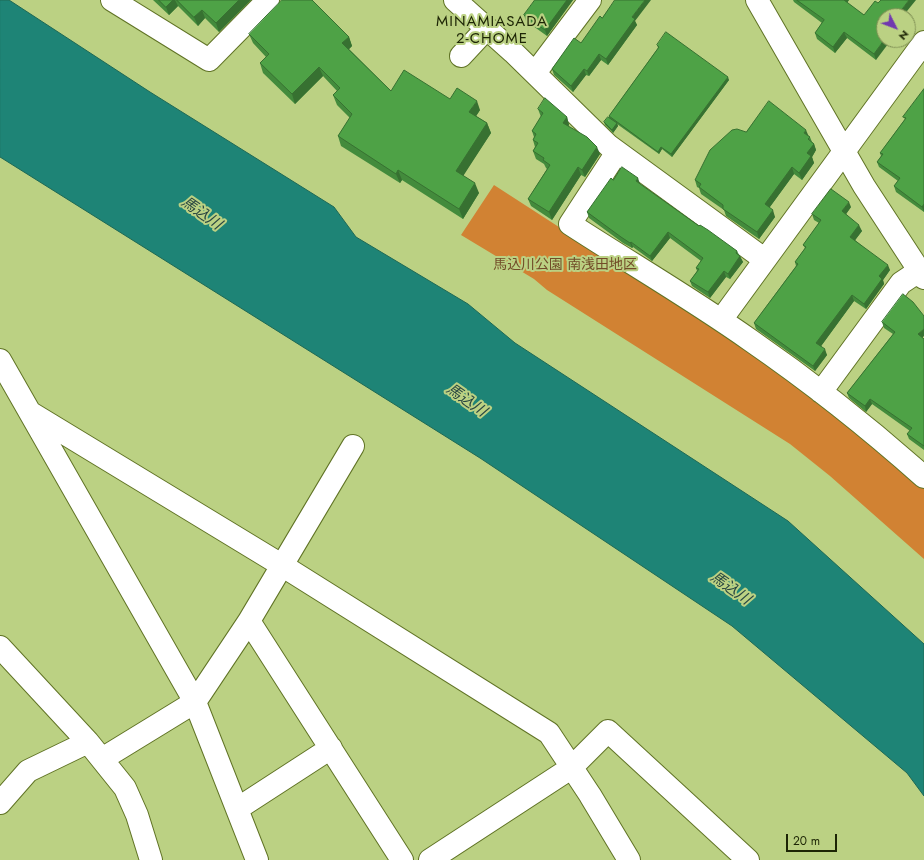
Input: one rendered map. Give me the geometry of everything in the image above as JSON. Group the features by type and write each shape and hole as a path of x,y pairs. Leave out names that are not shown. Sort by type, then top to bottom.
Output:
{"street":[{"path":"112,0 209,60 268,0"},
{"path":"455,0 535,73 617,152 764,259"},
{"path":"535,73 590,0"},
{"path":"757,0 844,151 891,229 921,275 901,283 821,392"},
{"path":"461,56 487,28"},
{"path":"720,320 924,42"},
{"path":"617,152 570,224 720,320 821,392 924,476"},
{"path":"0,360 194,702 257,860"},
{"path":"31,413 282,566 549,733 629,860"},
{"path":"102,759 194,702 250,621 353,446"},
{"path":"250,621 402,860"},
{"path":"0,647 88,742 124,788 137,815 151,860"},
{"path":"430,860 571,768 608,731 748,860"},
{"path":"0,803 28,771 88,742"},
{"path":"237,809 330,748"}],"green space":[{"name":"馬込川公園 南浅田地区","path":"494,185 763,359 924,487 924,559 830,476 790,444 547,290 534,279 461,235"}],"water":[{"name":"馬込川","path":"0,0 9,0 150,92 334,207 356,237 468,304 515,343 788,521 924,644 924,796 907,773 732,626 480,458 0,157"}],"building":[{"path":"159,0 173,0 166,7"},
{"path":"177,0 239,0 216,23 202,10 194,17"},
{"path":"282,0 312,0 349,37 342,43 391,91 404,70 450,99 457,88 477,101 469,112 487,123 456,171 475,183 459,209 398,170 396,174 338,136 352,114 333,95 340,88 319,67 292,94 260,63 269,54 249,34"},
{"path":"535,0 567,0 545,30 524,15"},
{"path":"615,0 645,0 632,17 635,19 606,59 599,54 587,71 584,69 571,86 552,69 574,38 581,43 600,16 602,18"},
{"path":"797,0 844,0 864,15 875,1 878,3 881,0 909,0 903,8 876,8 876,48 878,48 874,54 844,32 833,47 815,33 824,20"},
{"path":"666,32 728,77 671,154 661,147 658,152 609,116 659,47 657,45"},
{"path":"924,89 924,204 922,207 894,186 900,178 877,162 883,154 880,153 906,118 903,117"},
{"path":"545,98 567,117 563,123 587,137 597,147 582,170 578,167 549,212 528,199 550,165 543,160 544,158 533,151 538,143 533,140 536,134 532,131 543,113 538,109"},
{"path":"769,101 806,130 804,133 810,137 808,139 814,144 807,153 811,156 799,173 792,167 765,204 773,210 757,232 723,209 723,205 699,187 701,184 695,180 710,150 732,130 737,129 746,132"},
{"path":"608,117 617,123 612,130 604,122"},
{"path":"622,167 638,178 636,181 737,251 736,253 740,256 728,274 724,271 708,292 690,281 699,269 696,268 703,258 668,232 650,256 587,212 611,178 613,180"},
{"path":"831,189 849,202 842,211 859,225 850,237 888,265 879,276 882,279 864,304 852,295 816,343 825,349 813,366 754,323 798,264 795,262 806,247 803,245 821,220 812,214"},
{"path":"903,294 913,302 924,316 924,329 918,334 924,339 924,446 907,434 912,428 870,399 865,406 847,393 895,332 882,322"}],"district":[{"name":"MINAMIASADA 2-CHOME","path":"492,30"}]}
